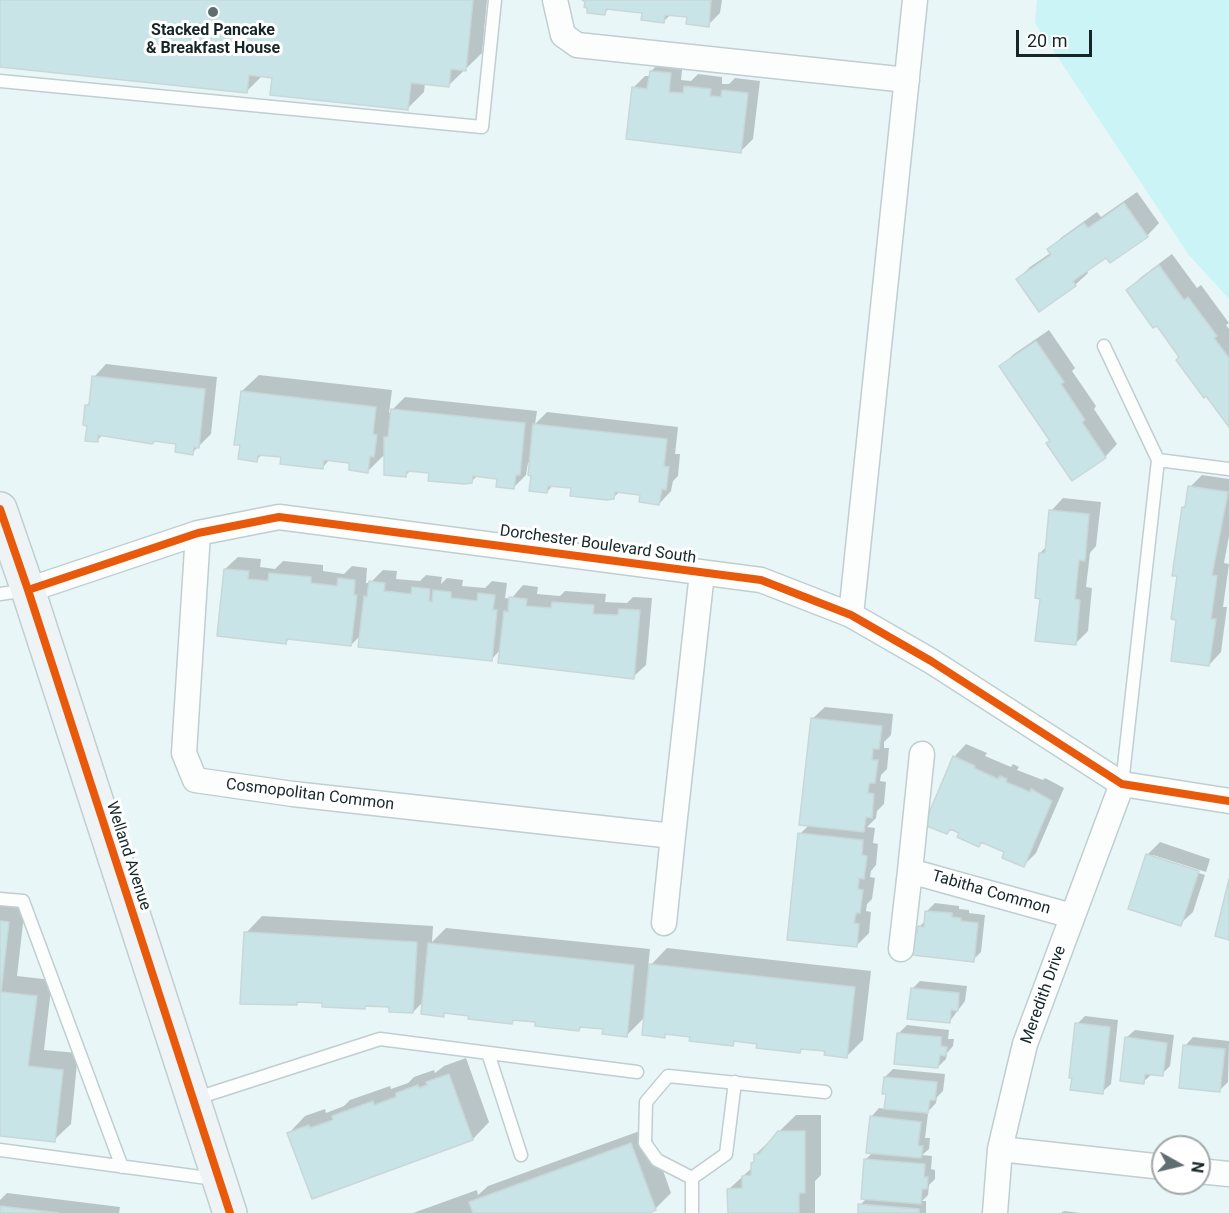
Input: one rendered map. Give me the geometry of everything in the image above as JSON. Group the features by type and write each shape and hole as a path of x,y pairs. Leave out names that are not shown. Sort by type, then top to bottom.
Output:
{"street":[{"path":"555,0 563,35 576,45 907,80"},
{"path":"851,615 915,0"},
{"name":"Welland Avenue","path":"0,509 14,592 193,1100 230,1213"},
{"name":"Dorchester Boulevard South","path":"14,592 198,532 279,517 760,580 851,615 931,661 1122,784"},
{"name":"Cosmopolitan Common","path":"198,532 184,753 195,780 293,794 673,836"},
{"path":"664,923 702,573"},
{"name":"Tabitha Common","path":"901,949 922,754"},
{"path":"1122,784 1229,801"},
{"name":"Meredith Drive","path":"995,1213 1000,1149 1025,1044 1122,784"},
{"name":"Tabitha Common","path":"910,871 1072,916"},
{"path":"1000,1149 1151,1166"},
{"path":"1211,1172 1229,1174"}],"lane":[{"path":"0,81 482,127 495,0"},
{"path":"1104,346 1158,460 1122,784"},
{"path":"1158,460 1229,469"},
{"path":"0,898 23,901 122,1167"},
{"path":"193,1100 380,1039 637,1072"},
{"path":"488,1053 521,1155"},
{"path":"692,1178 657,1160 645,1143 646,1102 668,1076 825,1092"},
{"path":"692,1178 726,1154 735,1082"},
{"path":"0,1150 219,1180"},
{"path":"692,1178 692,1213"}],"shaded area":[{"path":"1037,0 1229,0 1229,299 1189,255 1035,23"}],"building":[{"path":"0,0 473,0 466,71 451,69 449,87 411,83 408,110 270,95 272,78 249,75 247,93 0,67"},
{"path":"582,0 711,0 709,27 686,24 687,17 665,15 664,23 641,20 642,13 606,9 605,15 587,13 587,8 584,7 585,2"},
{"path":"650,71 671,73 669,92 683,93 684,86 711,89 710,96 721,97 722,90 748,93 741,153 626,139 632,87 647,89"},
{"path":"1124,203 1148,237 1110,263 1106,258 1073,281 1076,286 1039,312 1016,279 1051,255 1047,249 1084,223 1088,228"},
{"path":"1159,265 1184,300 1188,297 1217,336 1214,338 1229,358 1229,427 1176,360 1179,357 1157,326 1153,328 1126,290"},
{"path":"1036,341 1064,382 1061,384 1085,420 1082,422 1106,458 1072,481 1046,443 1050,441 999,366"},
{"path":"92,376 205,389 199,448 194,447 193,455 175,452 176,444 155,441 152,444 98,435 98,442 85,441 87,426 83,425 85,405 89,405"},
{"path":"241,391 376,407 373,434 377,435 374,457 370,456 368,473 349,470 349,463 324,460 323,469 280,464 281,457 258,455 257,462 238,459 240,445 234,445"},
{"path":"391,409 525,423 520,475 516,475 514,489 496,487 497,479 473,476 472,483 465,484 428,481 429,473 407,471 406,477 384,475 384,437 388,437"},
{"path":"533,424 667,439 664,466 669,467 666,490 662,489 659,505 639,502 640,495 615,492 614,499 607,500 570,496 571,488 548,486 547,493 529,491 531,476 528,475"},
{"path":"1188,486 1228,492 1212,575 1217,576 1211,619 1216,619 1209,666 1171,661 1176,620 1171,619 1177,576 1172,576 1182,507 1185,507"},
{"path":"1049,510 1089,514 1085,561 1079,560 1075,599 1080,600 1076,645 1035,641 1040,599 1035,598 1039,553 1045,553"},
{"path":"224,569 249,571 248,579 268,581 269,573 311,577 311,583 337,586 338,578 355,580 354,595 357,595 351,646 287,639 286,644 217,636"},
{"path":"369,581 385,583 384,591 411,594 412,587 430,589 429,601 432,602 433,590 451,592 451,598 477,601 478,593 495,595 493,610 497,610 492,661 358,647 364,596 367,597"},
{"path":"509,597 527,599 526,606 551,608 552,602 594,605 593,614 618,615 619,609 640,610 634,679 498,663 504,611 508,612"},
{"path":"811,718 882,726 879,749 873,749 872,760 878,760 875,783 869,783 868,793 874,794 872,818 866,817 864,832 799,825"},
{"path":"953,756 998,779 1000,776 1007,779 1006,782 1030,792 1031,789 1052,801 1024,867 1002,858 1004,852 981,842 979,847 957,837 959,833 950,829 947,834 924,825"},
{"path":"798,833 863,840 862,855 867,856 864,879 859,878 858,889 863,890 860,913 856,913 854,923 859,924 857,947 787,940"},
{"path":"1146,854 1199,871 1181,926 1128,909"},
{"path":"1229,879 1229,940 1215,936"},
{"path":"925,911 952,913 952,917 961,918 961,921 978,923 974,962 912,955 918,926 924,927"},
{"path":"0,921 9,922 1,992 37,996 28,1066 63,1070 55,1142 0,1136"},
{"path":"244,932 417,942 413,1013 389,1012 389,1007 365,1006 365,1009 322,1007 322,1003 240,1004"},
{"path":"428,943 634,965 627,1037 602,1034 603,1029 580,1027 579,1031 535,1026 535,1022 513,1020 512,1024 468,1019 469,1016 444,1013 444,1017 421,1014"},
{"path":"649,964 855,987 847,1058 824,1055 825,1051 801,1049 800,1053 756,1048 757,1044 734,1041 733,1046 689,1041 690,1037 665,1034 665,1038 642,1035"},
{"path":"911,988 959,993 958,1011 951,1010 950,1023 907,1019"},
{"path":"1075,1023 1110,1027 1103,1094 1070,1090 1072,1078 1069,1078"},
{"path":"897,1033 941,1037 941,1046 947,1047 946,1056 940,1055 938,1068 894,1064"},
{"path":"1125,1037 1167,1043 1163,1076 1145,1074 1144,1084 1120,1081"},
{"path":"1183,1045 1225,1049 1220,1092 1179,1088"},
{"path":"449,1074 473,1140 312,1199 287,1133 333,1120 332,1116 373,1101 374,1105 396,1097 396,1093 418,1085 419,1088 427,1085 426,1082"},
{"path":"884,1077 937,1082 935,1100 930,1100 928,1113 884,1109 886,1094 882,1094"},
{"path":"870,1116 921,1122 918,1146 923,1146 921,1158 866,1153"},
{"path":"778,1131 805,1131 805,1193 799,1193 799,1213 728,1213 727,1189 742,1188 742,1176 751,1175 754,1154 759,1154"},
{"path":"631,1143 656,1210 649,1213 473,1213 469,1202"},
{"path":"864,1159 925,1164 924,1177 928,1177 927,1189 922,1189 921,1204 861,1199"},
{"path":"858,1204 919,1209 919,1213 858,1213"},
{"path":"0,1206 59,1213 0,1213"}],"cycle path":[{"path":"0,509 230,1213"},
{"path":"28,590 198,533 279,517 761,580 851,615 931,661 1122,784 1229,801"}],"place":[{"name":"Stacked Pancake & Breakfast House","path":"213,12"}]}
